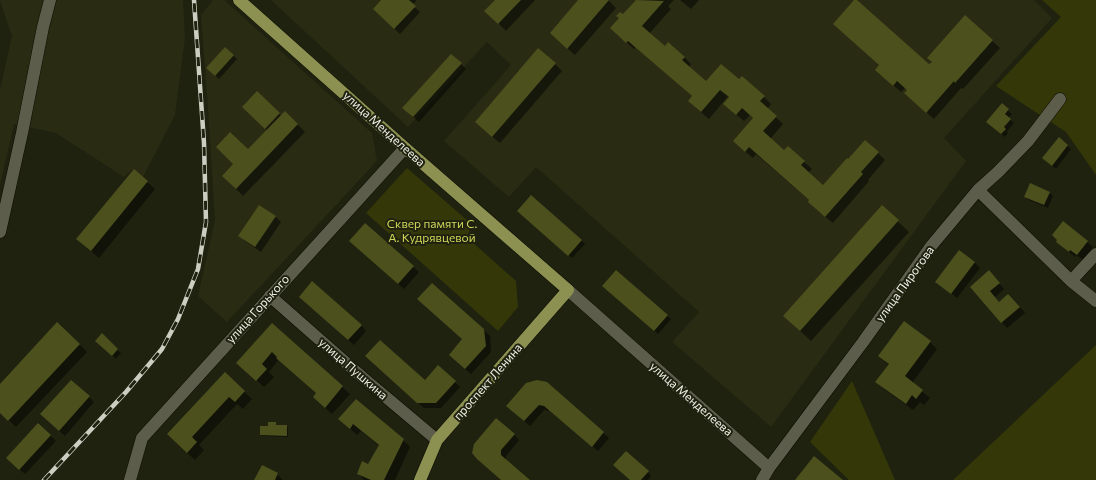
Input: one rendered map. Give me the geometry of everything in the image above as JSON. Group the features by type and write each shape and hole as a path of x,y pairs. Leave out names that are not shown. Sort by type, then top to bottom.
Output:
{"main road":[{"name":"улица Менделеева","path":"239,0 404,148 568,290"},
{"name":"проспект Ленина","path":"420,480 438,440 568,290"}],"street":[{"path":"0,232 50,0"},
{"name":"улица Пирогова","path":"762,480 769,468 863,342 932,245 978,190 1028,141 1060,98"},
{"name":"улица Горького","path":"130,480 142,438 404,148"},
{"path":"978,190 1071,281 1096,301"},
{"path":"1071,281 1096,254"},
{"name":"улица Менделеева","path":"568,290 769,468"},
{"name":"улица Пушкина","path":"270,296 362,377 438,440"}],"shaded area":[{"path":"0,0 183,0 185,38 175,115 143,177 132,170 124,177 56,133 14,124 0,185 0,90 12,36"},
{"path":"213,0 224,0 372,133 377,161 227,322 198,296 215,220 201,15"},
{"path":"271,0 1034,0 1052,18 944,138 966,161 771,427 672,342 699,312 536,167 509,197 444,141 511,65 487,42 408,127"}],"green space":[{"path":"1042,0 1096,0 1096,175 1066,132 996,86 1061,17"},
{"name":"Сквер памяти С. А. Кудрявцевой","path":"407,168 468,221 471,241 516,281 518,307 498,331 366,213"},
{"path":"1096,345 1096,480 953,480"},
{"path":"852,381 895,480 849,480 810,442"}],"building":[{"path":"381,0 409,0 416,6 394,29 373,9"},
{"path":"495,0 521,0 498,24 484,11"},
{"path":"578,0 609,0 567,49 550,33"},
{"path":"636,0 664,1 642,26 665,46 668,42 685,57 682,60 706,81 721,64 739,79 742,76 765,96 760,101 777,116 763,131 784,150 788,146 805,161 801,165 823,185 865,140 879,152 861,172 863,174 825,217 808,202 809,200 749,147 745,152 733,141 753,118 742,108 736,115 723,104 729,97 720,90 701,112 688,101 692,96 628,41 626,43 610,28 619,18 616,16 620,12 623,14"},
{"path":"854,0 857,0 929,64 932,62 927,58 965,15 993,40 926,113 904,93 907,90 897,81 893,86 875,70 879,65 833,24"},
{"path":"225,47 234,55 215,76 206,68"},
{"path":"538,48 556,63 492,137 475,122"},
{"path":"451,54 462,63 413,117 402,108"},
{"path":"257,91 280,113 265,129 242,107"},
{"path":"1002,103 1009,109 1005,114 1011,119 1004,127 1006,129 1001,134 986,122"},
{"path":"285,111 298,124 236,189 222,176 233,164 216,147 230,132 248,149"},
{"path":"1059,137 1068,145 1052,166 1042,158"},
{"path":"134,169 148,181 91,251 76,239"},
{"path":"1030,183 1050,192 1044,205 1024,197"},
{"path":"531,195 582,240 568,256 517,211"},
{"path":"259,205 276,216 255,247 238,236"},
{"path":"882,205 899,220 800,331 783,316"},
{"path":"1063,221 1088,241 1077,255 1070,250 1069,252 1056,242 1057,240 1052,235"},
{"path":"365,223 414,266 398,284 349,241"},
{"path":"959,250 975,262 951,294 935,282"},
{"path":"616,270 668,315 654,331 602,286"},
{"path":"989,270 1000,283 990,291 999,302 1008,294 1020,307 1001,323 970,287"},
{"path":"312,281 362,325 348,340 299,297"},
{"path":"432,283 484,329 486,346 465,369 449,355 462,339 417,299"},
{"path":"904,321 931,341 905,376 923,390 916,399 912,395 906,404 875,382 889,364 878,356"},
{"path":"57,322 80,344 8,421 0,413 0,384"},
{"path":"272,323 343,386 325,408 313,397 316,393 276,358 277,357 272,352 262,364 267,369 256,381 236,363"},
{"path":"102,333 118,349 112,356 95,341"},
{"path":"380,340 425,380 438,365 456,381 436,403 417,403 365,356"},
{"path":"225,372 245,391 235,402 229,397 192,437 197,442 187,453 167,434"},
{"path":"71,380 90,396 59,431 40,414"},
{"path":"537,380 547,382 604,432 592,447 544,406 539,405 524,421 506,406 526,383"},
{"path":"356,399 404,439 384,480 371,480 357,474 362,461 368,464 379,445 353,424 350,429 338,419"},
{"path":"496,418 515,434 501,450 501,455 530,480 501,480 472,453 474,444"},
{"path":"268,422 276,422 276,425 287,425 287,436 260,435 260,426 268,426"},
{"path":"38,423 51,435 19,470 6,458"},
{"path":"626,451 649,471 641,480 630,480 613,465"},
{"path":"814,456 843,480 795,480"},
{"path":"262,465 278,473 275,480 254,480"}],"railway":[{"path":"44,480 126,392 162,349 178,319 198,269 206,222 204,143 194,0"}]}
